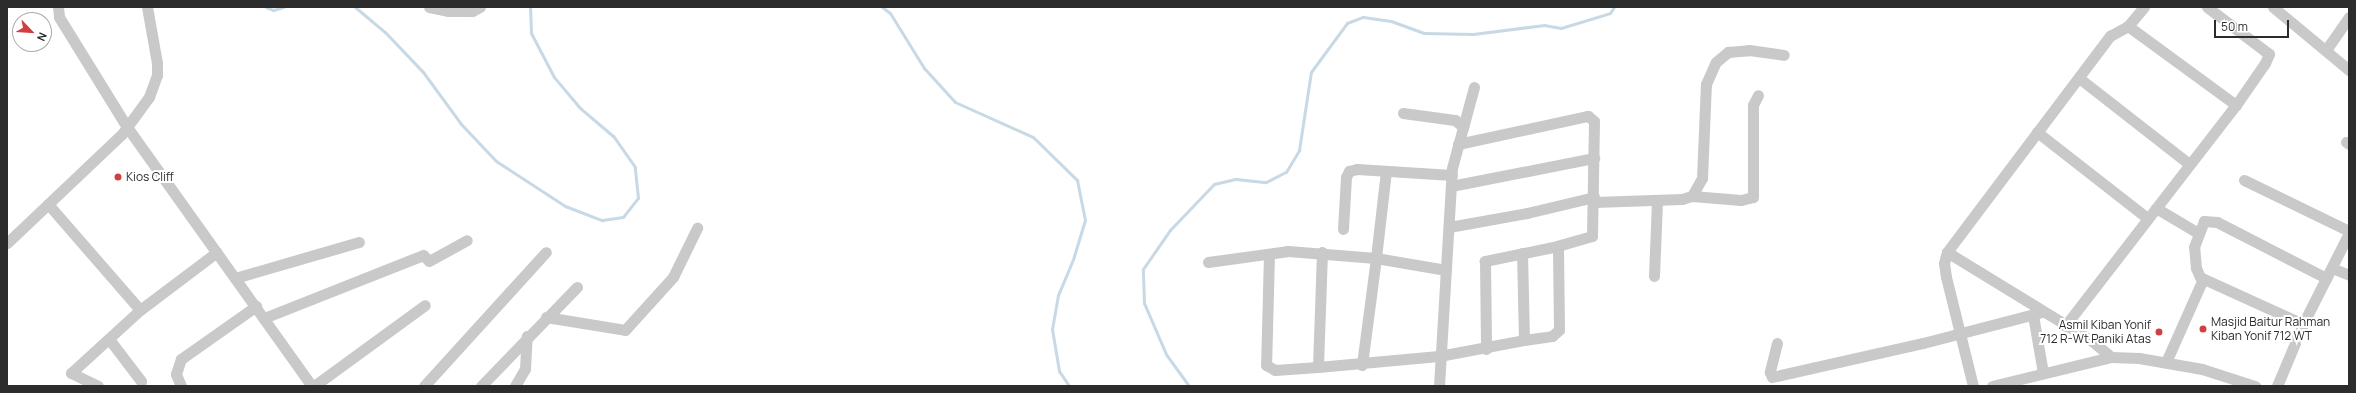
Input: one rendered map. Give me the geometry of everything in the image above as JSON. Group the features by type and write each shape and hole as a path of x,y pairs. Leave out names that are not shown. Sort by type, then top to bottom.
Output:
{"street":[{"path":"58,7 59,17 90,71 127,127 313,386 425,305"},
{"path":"7,243 127,127 149,97 157,75 147,7"},
{"path":"429,7 442,9 480,7"},
{"path":"1973,386 1946,278 1944,263 1947,252 2110,36 2128,26 2144,7"},
{"path":"2065,326 2260,73 2269,54 2207,7"},
{"path":"2274,7 2285,10 2349,70"},
{"path":"2326,50 2349,17"},
{"path":"2128,26 2236,105"},
{"path":"1692,196 1699,188 1702,178 1706,84 1716,62 1728,52 1749,50 1784,55"},
{"path":"2079,78 2189,164"},
{"path":"1439,386 1439,356 1451,181 1458,144 1474,87"},
{"path":"1449,227 1594,200 1682,199 1692,196 1741,200 1753,197 1753,113 1754,100 1758,95"},
{"path":"1403,113 1455,120 1463,127"},
{"path":"1458,144 1588,116 1594,121 1594,200 1592,236 1558,246 1484,262 1486,349"},
{"path":"2037,132 2147,218"},
{"path":"1343,229 1346,177 1349,171 1386,171 1451,181 1594,158"},
{"path":"1362,365 1386,171"},
{"path":"2244,180 2349,232 2303,324 2277,386"},
{"path":"1654,276 1657,200"},
{"path":"48,204 140,310"},
{"path":"2156,208 2198,233"},
{"path":"2303,324 2203,279 2196,268 2194,254 2198,233 2204,221 2217,222 2329,273 2349,276"},
{"path":"546,317 625,330 673,277 697,228"},
{"path":"264,318 424,254 429,261 467,240"},
{"path":"235,278 359,242"},
{"path":"1269,254 1266,365 1275,370 1362,365 1439,356 1486,349 1524,340 1552,336 1560,329 1558,246"},
{"path":"1208,262 1288,251 1322,252 1376,258 1446,270"},
{"path":"98,386 71,373 140,310 217,252"},
{"path":"424,386 546,252"},
{"path":"1318,367 1322,252"},
{"path":"1947,252 2038,313 2065,326 2111,357"},
{"path":"1522,253 1524,340"},
{"path":"2166,362 2203,279"},
{"path":"480,386 527,336 577,287"},
{"path":"181,386 176,374 181,359 256,306"},
{"path":"1776,343 1770,374 1772,377 2038,313"},
{"path":"2038,313 2043,373"},
{"path":"515,386 525,369 527,336"},
{"path":"109,339 141,381"},
{"path":"1992,386 2111,357 2166,362 2202,369 2255,386"}],"waterway":[{"path":"266,7 273,10 284,7"},
{"path":"355,7 385,32 423,72 461,124 496,161 565,206 602,220 623,217 638,198 635,167 613,136 580,108 554,77 531,33 530,7"},
{"path":"882,7 890,13 924,68 955,102 1033,137 1077,180 1085,220 1074,257 1058,295 1052,329 1059,371 1069,386"},
{"path":"1189,386 1166,354 1144,303 1143,269 1170,230 1214,184 1236,179 1266,182 1286,172 1299,150 1311,72 1347,23 1363,17 1391,21 1424,33 1473,34 1544,25 1561,28 1610,13 1614,7"}],"place":[{"name":"Kios Cliff","path":"118,177"},
{"name":"Masjid Baitur Rahman Kiban Yonif 712 WT","path":"2203,329"},
{"name":"Asmil Kiban Yonif 712 R-Wt Paniki Atas","path":"2159,332"}]}
